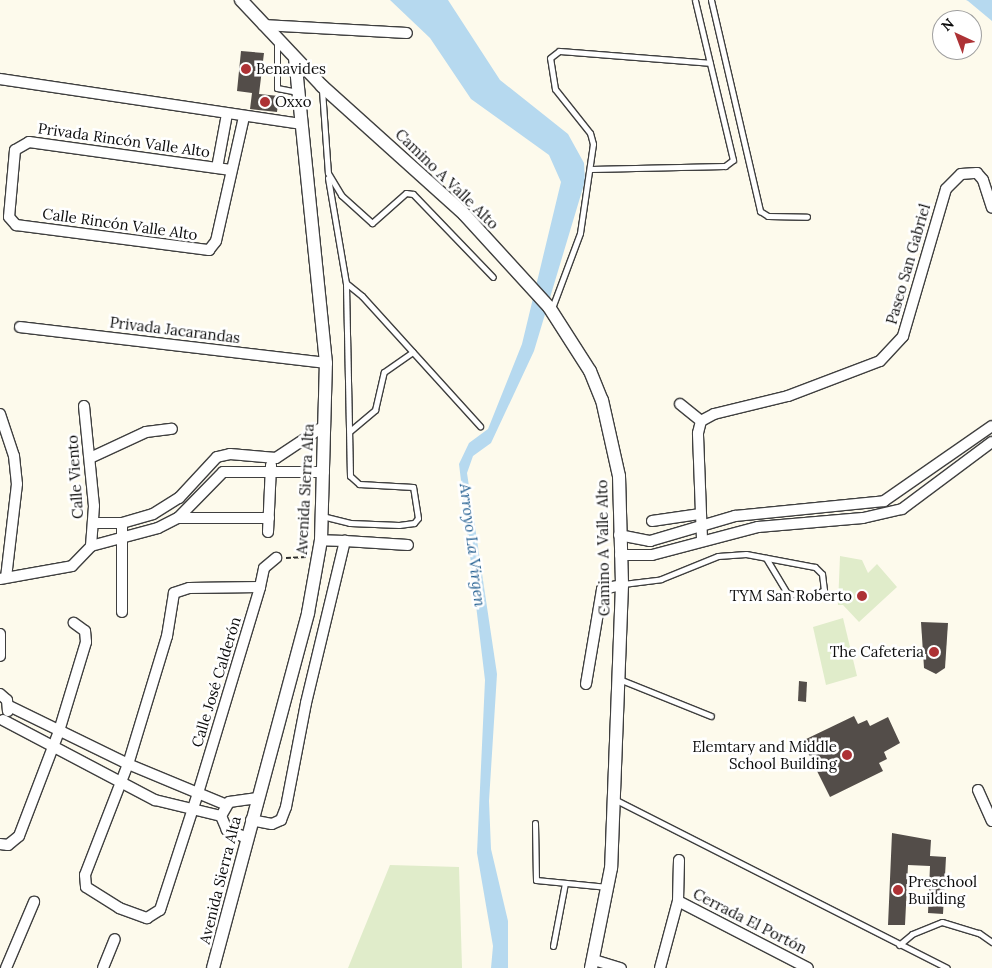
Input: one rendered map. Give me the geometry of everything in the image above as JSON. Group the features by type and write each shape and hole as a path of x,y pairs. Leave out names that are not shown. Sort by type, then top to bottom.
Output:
{"street":[{"name":"Camino A Valle Alto","path":"241,0 295,60 322,86 432,182 550,308 590,371 607,416 619,476 619,535 622,584 614,799 608,887 592,964"},
{"path":"263,25 407,33"},
{"name":"Avenida Sierra Alta","path":"213,968 256,798 308,613 321,540 326,363 295,60"},
{"path":"0,78 244,117 301,124"},
{"path":"217,168 228,114"},
{"name":"Calle Rincón Valle Alto","path":"10,220 16,225 209,250 216,241 244,117"},
{"name":"Privada Rincón Valle Alto","path":"10,220 15,150 29,142 231,170"},
{"name":"Paseo San Gabriel","path":"701,421 714,414 788,396 880,361 903,336 946,189 961,174 977,173 983,180 992,208"},
{"name":"Privada Jacarandas","path":"20,327 326,363"},
{"path":"680,404 701,421 698,433 700,526 702,539"},
{"name":"Calle Viento","path":"84,406 90,458 94,523 91,546"},
{"path":"0,414 14,456 17,484 3,578 72,566 91,546 123,538 178,518 269,518"},
{"path":"94,523 122,523 172,503 204,469 222,455 271,459 293,450 324,426"},
{"path":"619,535 650,541 735,516 865,505 896,497 992,426"},
{"path":"90,458 146,432 172,429"},
{"path":"620,555 652,555 702,539 758,527 795,524 902,509 992,442"},
{"path":"968,444 976,454"},
{"path":"268,532 271,459"},
{"path":"204,469 214,478"},
{"path":"178,518 214,478 230,470 324,472"},
{"path":"896,497 902,509"},
{"path":"795,510 795,524"},
{"path":"652,521 700,514"},
{"path":"122,523 122,612"},
{"path":"321,540 408,545"},
{"path":"251,820 272,824 284,813 345,541"},
{"path":"650,541 652,555"},
{"name":"Calle José Calderón","path":"122,781 84,881 91,892 120,908 147,918 156,914 192,811 260,587 272,560"},
{"path":"586,684 602,588 622,584"},
{"path":"122,781 167,636 174,593 190,588 260,587"},
{"path":"0,844 14,842 59,731 86,642 85,631 74,623"},
{"path":"0,634 0,656"},
{"path":"0,694 9,706 59,731 128,764 224,804 240,798 256,798"},
{"path":"9,706 1,720 54,744 155,800 192,811 221,816"},
{"path":"978,790 992,821"},
{"path":"224,804 221,816 227,830 247,838"},
{"path":"660,968 678,901 679,860"},
{"name":"Cerrada El Portón","path":"678,901 808,968"},
{"path":"6,968 34,902"},
{"path":"103,968 115,939"},
{"path":"592,964 621,968"}],"lane":[{"path":"591,168 730,163 733,160 695,0"},
{"path":"711,0 760,211 768,216 807,217"},
{"path":"277,40 277,88 298,92"},
{"path":"550,308 580,233 591,168 590,133 555,89 550,64 555,53 710,63"},
{"path":"322,86 328,173 346,283 350,476 360,484 409,485 417,495 418,518 414,523 350,523 322,516"},
{"path":"328,173 341,195 372,223 406,192 413,194 493,277"},
{"path":"346,283 413,352 480,426"},
{"path":"350,431 375,410 384,372 413,352"},
{"path":"622,584 660,579 718,556 746,554 816,567 822,574 824,590 808,598 787,593 766,558"},
{"path":"618,678 711,716"},
{"path":"614,799 947,968"},
{"path":"535,824 536,880 608,887"},
{"path":"553,946 565,883"},
{"path":"899,945 912,934 942,922 979,933 992,942"}],"path":[{"path":"272,560 319,556"}],"green space":[{"name":"TYM San Roberto","path":"840,556 862,560 868,573 877,564 897,587 859,622 843,605 838,605"},
{"path":"843,618 857,676 826,685 813,627"},
{"path":"390,865 459,867 462,968 348,968"}],"water":[{"name":"Arroyo La Virgen","path":"390,0 448,0 500,80 568,134 584,163 585,181 534,351 491,443 473,456 467,473 497,674 489,801 491,849 508,921 508,968 491,968 493,946 477,853 485,680 459,464 469,443 488,429 522,344 561,182 549,155 471,99 430,38"},
{"path":"966,0 992,0 992,21 982,13 982,10 979,10"}],"building":[{"path":"241,51 264,53 259,94 279,96 277,112 250,109 252,93 237,91"},
{"name":"The Cafeteria","path":"921,622 948,623 945,668 936,674 924,668"},
{"path":"799,681 807,682 806,702 798,701"},
{"name":"Elemtary and Middle School Building","path":"854,716 858,724 867,720 870,726 888,717 900,743 884,752 887,759 879,763 883,771 830,797 802,741"},
{"name":"Preschool Building","path":"892,833 931,840 930,856 946,857 943,914 928,913 930,866 908,865 905,925 888,925"}],"place":[{"name":"Benavides","path":"246,69"},
{"name":"Oxxo","path":"265,102"},
{"name":"TYM San Roberto","path":"862,596"},
{"name":"The Cafeteria","path":"934,652"},
{"name":"Elemtary and Middle School Building","path":"847,755"},
{"name":"Preschool Building","path":"898,890"}]}
